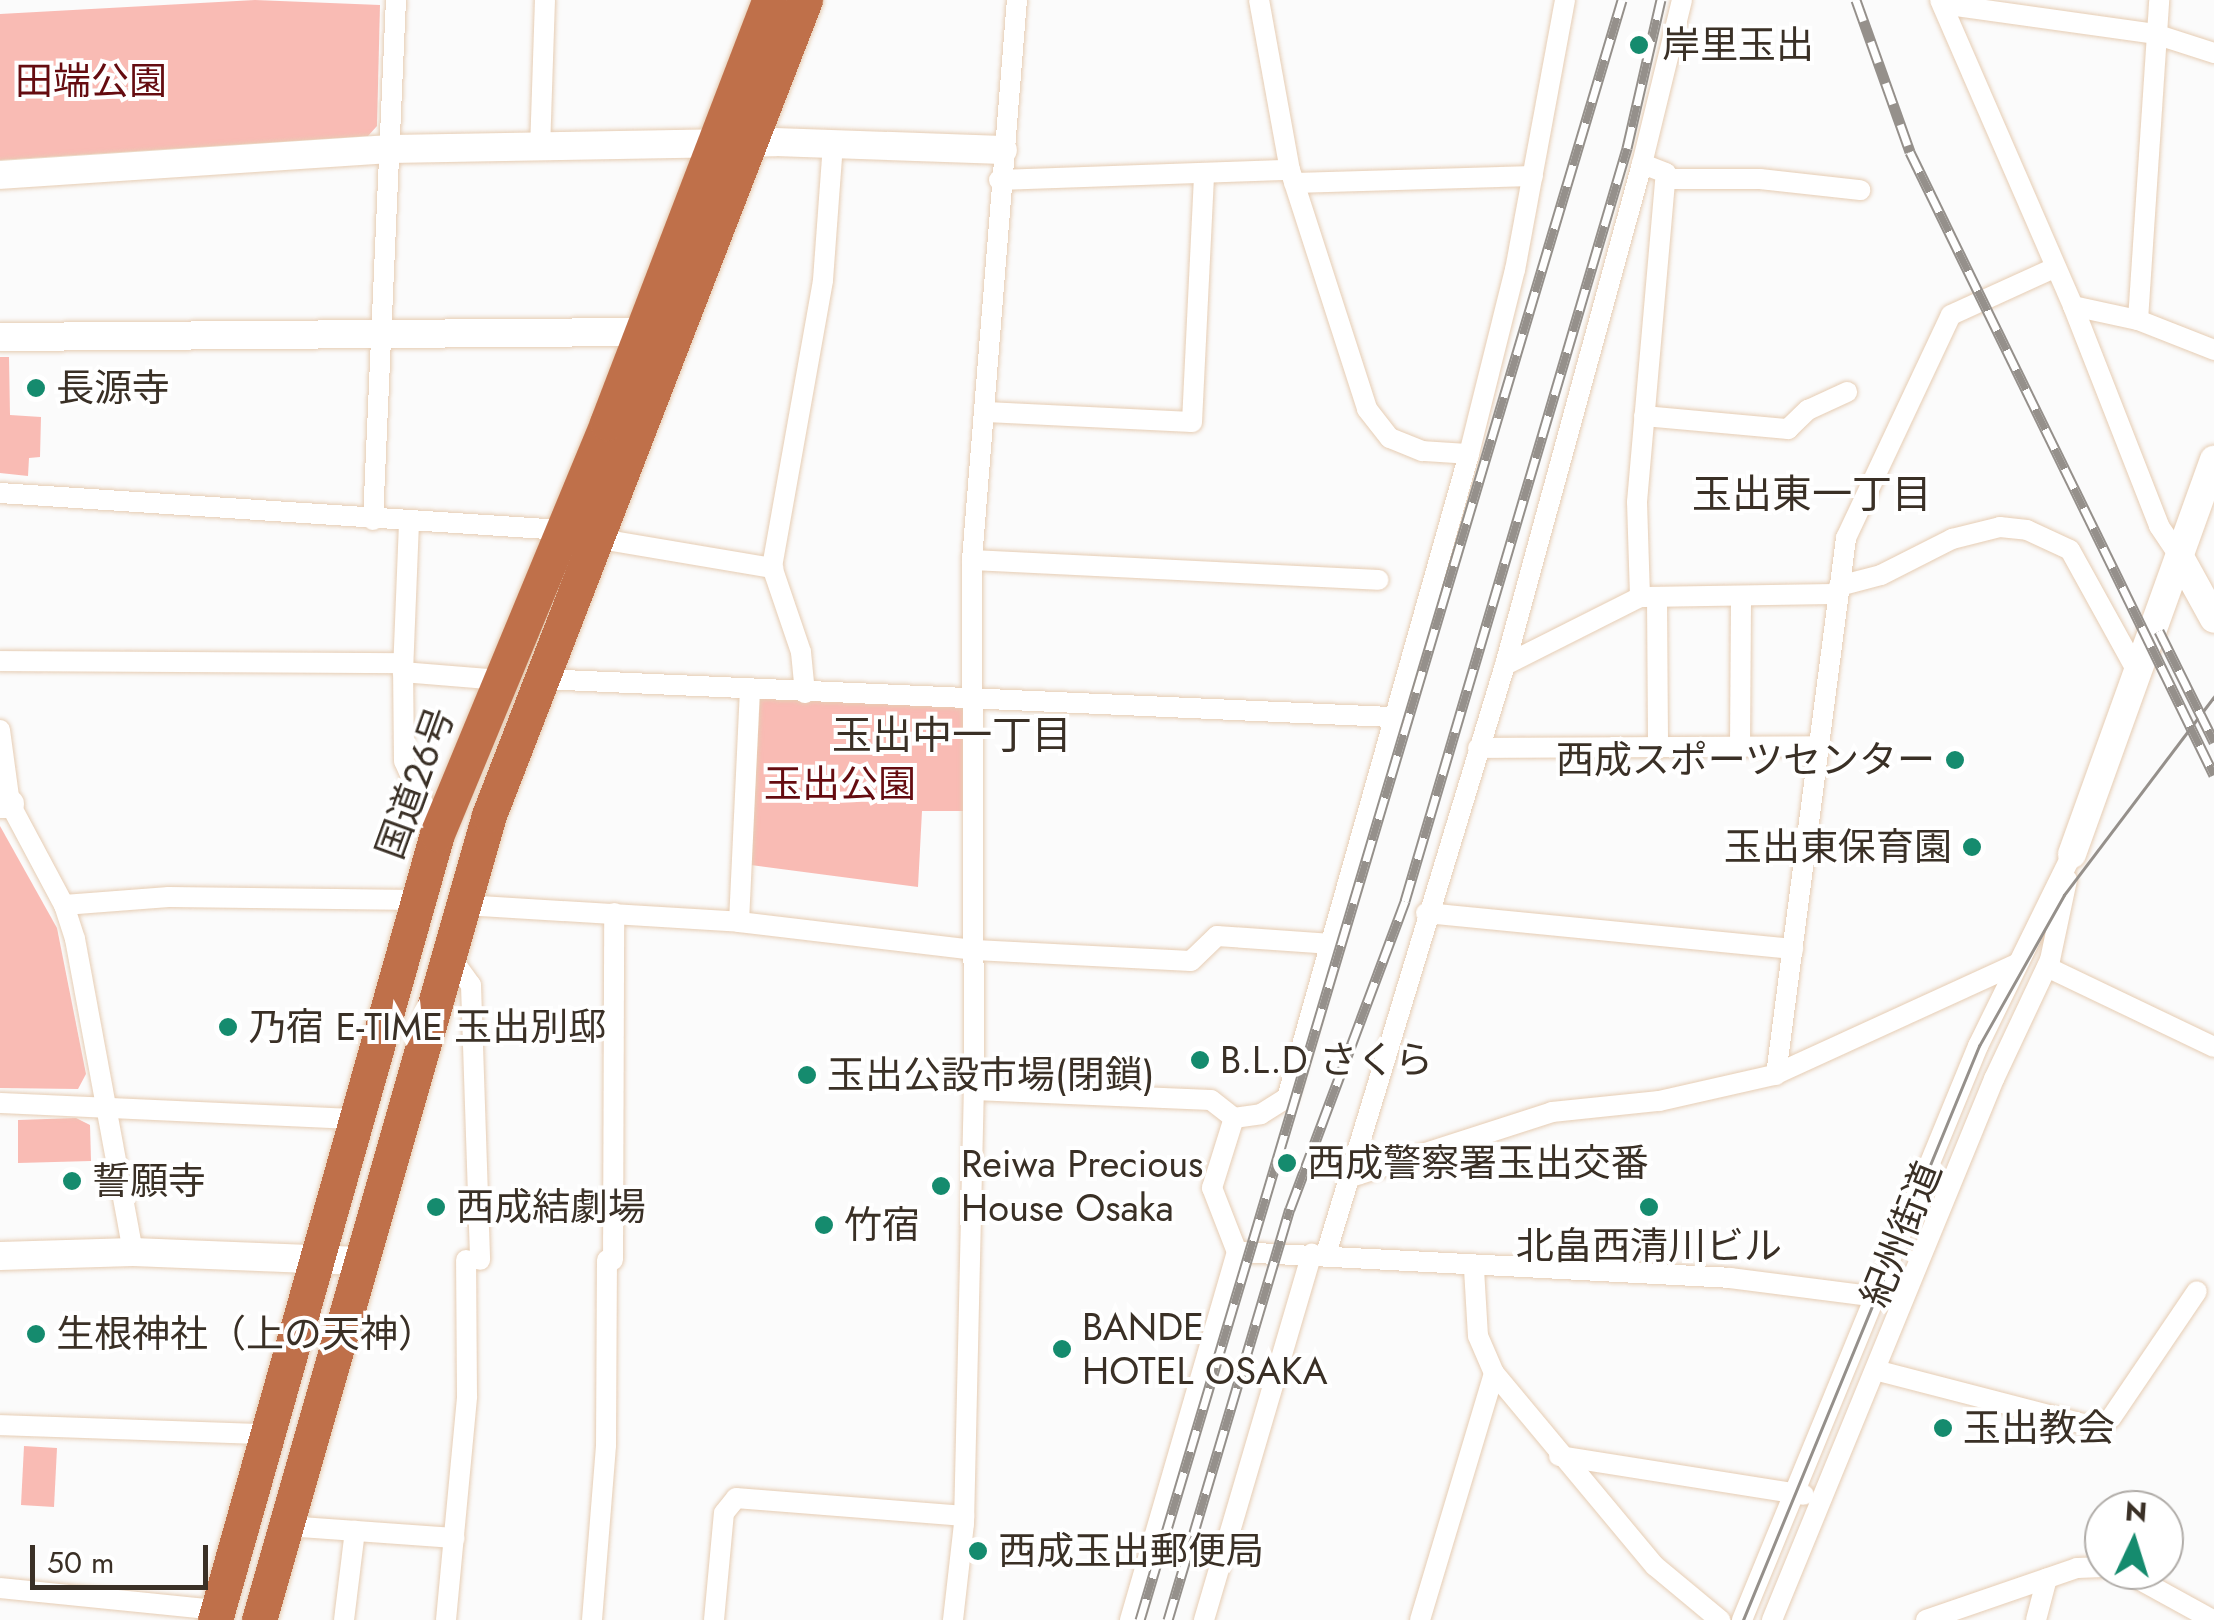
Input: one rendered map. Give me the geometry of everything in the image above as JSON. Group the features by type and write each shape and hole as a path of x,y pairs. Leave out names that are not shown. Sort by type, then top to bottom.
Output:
{"highway":[{"name":"国道26号","path":"259,1620 489,814 541,679 578,534 641,332 768,0"},
{"name":"国道26号","path":"216,1615 314,1258 438,834 500,680 578,534 749,144 805,0"}],"street":[{"path":"374,520 396,0"},
{"path":"540,150 545,0"},
{"path":"953,1620 964,1516 974,1090 976,696 972,560 986,412 999,180 1017,0"},
{"path":"1259,0 1292,176 1367,409 1390,438 1423,451 1468,454"},
{"path":"974,1090 1210,1100 1234,1118 1260,1114 1287,1098 1468,454 1533,176 1566,0"},
{"path":"1204,1620 1319,1254 1351,1177 1426,913 1504,665 1642,164 1682,0"},
{"path":"2138,320 2158,0"},
{"path":"1941,2 2155,34 2214,53"},
{"path":"1941,2 2073,306 2159,526 2214,620"},
{"path":"0,175 391,149 540,150 712,142 1003,150"},
{"path":"804,692 801,652 773,568 823,280 833,144"},
{"path":"1642,164 1666,173 1637,502 1649,598 1658,749"},
{"path":"999,180 1204,174 1533,176"},
{"path":"986,412 1192,422 1204,174"},
{"path":"1666,179 1760,179 1860,190"},
{"path":"1776,1075 1846,538 1951,315 2054,268"},
{"path":"2073,306 2138,320 2214,350"},
{"path":"0,337 641,332"},
{"path":"1644,416 1788,429 1808,410 1847,392"},
{"name":"紀州街道","path":"1742,1620 2016,964 2072,854 2214,460"},
{"path":"0,493 578,534 773,568"},
{"path":"409,521 402,667 404,761 438,834"},
{"path":"1504,665 1592,616 1649,598 1839,590 1881,575 1952,539 2000,527 2027,530 2070,550 2138,673"},
{"path":"972,560 1379,580"},
{"path":"1740,746 1741,596"},
{"path":"0,661 402,667 500,680"},
{"path":"541,679 1392,718"},
{"path":"738,922 750,690"},
{"path":"0,730 5,804 64,905 106,1103 132,1252"},
{"path":"1478,748 1818,746"},
{"name":"紀州街道","path":"1772,1620 2047,966 2072,854"},
{"path":"64,905 170,897 418,900"},
{"path":"464,905 738,922 975,950 1191,961 1217,936 1332,944"},
{"path":"592,1620 606,1445 614,913"},
{"path":"1426,913 1792,949"},
{"path":"446,1620 466,1396 473,1260 472,985 449,955"},
{"path":"1351,1177 1552,1112 1659,1100 1776,1075 2016,964"},
{"path":"2047,966 2214,1047"},
{"path":"0,1102 106,1103 354,1118"},
{"path":"1130,1620 1237,1252 1212,1188 1234,1118"},
{"path":"0,1256 132,1252 360,1261"},
{"path":"1237,1252 1319,1254 1474,1269 1730,1278 1877,1294 1902,1305"},
{"path":"1474,1269 1478,1336 1494,1373 1559,1456 1656,1566 1720,1620"},
{"path":"1875,1370 2096,1428 2111,1418 2197,1291"},
{"path":"1420,1620 1494,1373"},
{"path":"0,1425 264,1434"},
{"path":"1559,1456 1822,1498"},
{"path":"714,1620 724,1513 736,1498 964,1516"},
{"path":"286,1526 455,1538"},
{"path":"344,1620 355,1530"},
{"path":"1926,1620 1974,1612 2047,1578 2084,1571"},
{"path":"2036,1620 2047,1578"},
{"path":"0,1588 216,1615"},
{"path":"2158,1590 2212,1620"}],"green space":[{"name":"田端公園","path":"255,0 380,5 377,126 368,136 0,160 0,14"},
{"path":"0,357 9,357 10,415 41,417 40,457 29,458 28,476 0,473"},
{"name":"玉出公園","path":"760,695 962,704 970,711 970,811 922,811 918,887 751,865"},
{"path":"0,826 57,928 86,1074 78,1089 0,1088"},
{"path":"76,1118 90,1125 91,1161 18,1163 18,1120"},
{"path":"24,1446 57,1448 54,1507 21,1505"}],"tram line":[{"path":"1743,1620 1979,1046 2064,895 2214,697"}],"railway":[{"path":"1140,1620 1622,0"},
{"path":"1168,1620 1290,1209 1405,901 1627,148 1661,0"},
{"path":"1856,0 1910,152 2214,775"},
{"path":"2159,631 2214,742"}],"place":[{"name":"岸里玉出","path":"1639,45"},
{"name":"長源寺","path":"36,388"},
{"name":"西成スポーツセンター","path":"1955,760"},
{"name":"玉出東保育園","path":"1972,847"},
{"name":"乃宿 E-TIME 玉出別邸","path":"228,1027"},
{"name":"B.L.D さくら","path":"1200,1060"},
{"name":"玉出公設市場(閉鎖)","path":"807,1075"},
{"name":"西成警察署玉出交番","path":"1287,1163"},
{"name":"誓願寺","path":"72,1181"},
{"name":"Reiwa Precious House Osaka","path":"941,1186"},
{"name":"西成結劇場","path":"436,1207"},
{"name":"北畠西清川ビル","path":"1649,1207"},
{"name":"竹宿","path":"824,1225"},
{"name":"生根神社（上の天神）","path":"36,1334"},
{"name":"BANDE HOTEL OSAKA","path":"1062,1349"},
{"name":"玉出教会","path":"1943,1428"},
{"name":"西成玉出郵便局","path":"978,1551"}],"district":[{"name":"玉出東一丁目","path":"1812,494"},
{"name":"玉出中一丁目","path":"952,735"}]}
